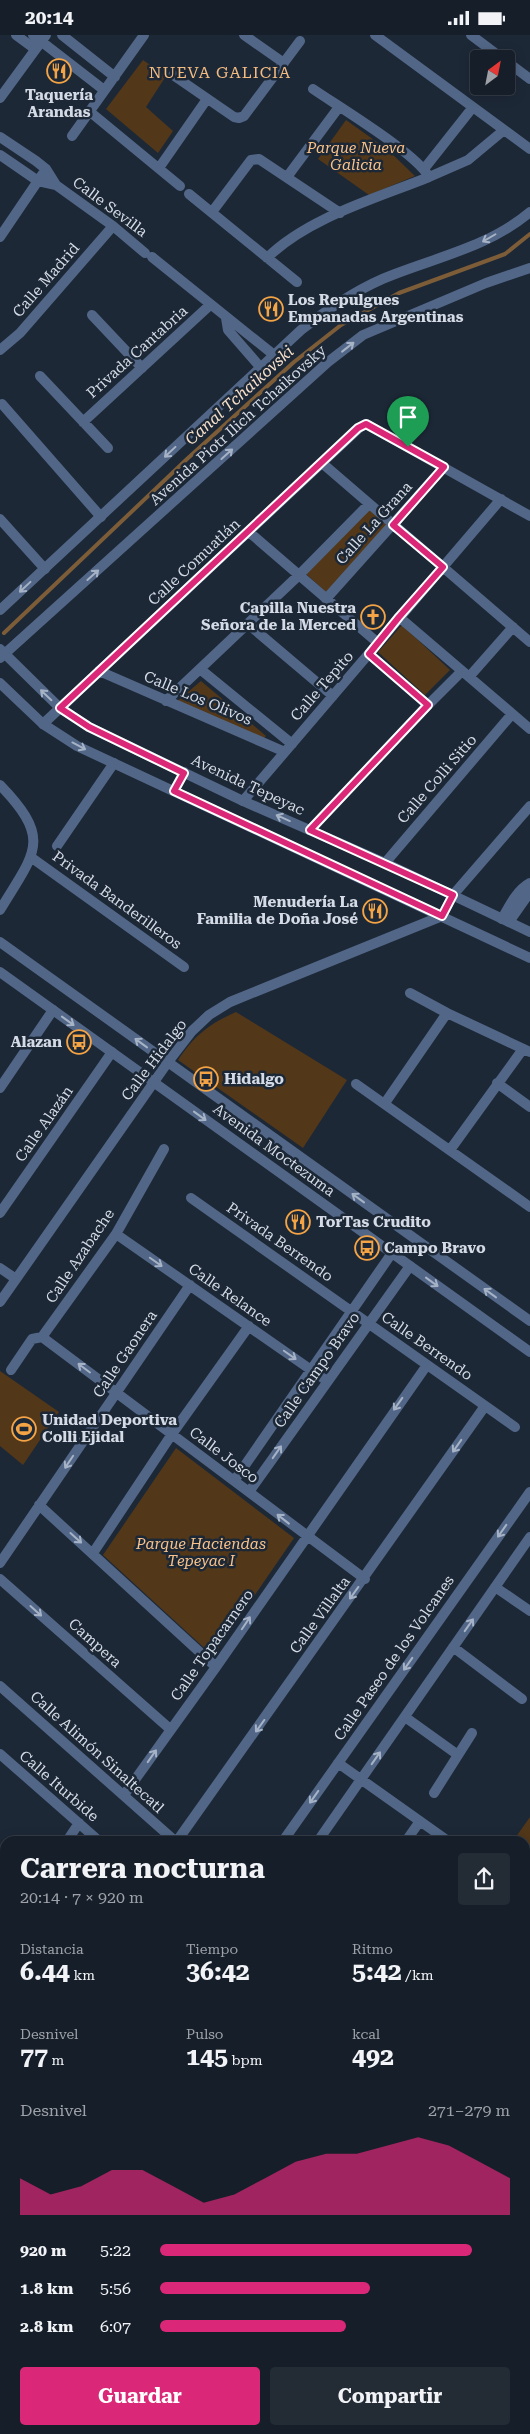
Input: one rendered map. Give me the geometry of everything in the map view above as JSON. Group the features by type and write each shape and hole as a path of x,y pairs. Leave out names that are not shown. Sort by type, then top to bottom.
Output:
{"street":[{"path":"16,35 39,40 104,90"},
{"path":"62,35 115,77"},
{"path":"72,136 144,35"},
{"path":"244,35 284,63"},
{"path":"375,35 530,149"},
{"path":"471,35 491,50"},
{"path":"0,98 39,40"},
{"path":"173,75 239,119 244,116 300,41"},
{"path":"515,68 530,79"},
{"path":"313,89 388,141 426,173"},
{"path":"158,168 207,99"},
{"path":"287,177 339,107"},
{"path":"426,173 473,107"},
{"path":"89,111 180,186"},
{"path":"267,258 284,244 340,213 426,173 468,160 504,130"},
{"name":"Calle Sevilla","path":"0,137 46,169 56,185 113,226 226,318 235,321 274,355"},
{"name":"Calle Sevilla","path":"0,155 38,181 56,185"},
{"path":"212,212 251,160 259,159 340,213"},
{"path":"0,237 46,169"},
{"path":"189,193 297,282"},
{"name":"Avenida Piotr Ilich Tchaikovsky","path":"0,610 301,330 343,301 394,274 472,247 530,212"},
{"name":"Calle Madrid","path":"0,350 20,333 113,226"},
{"name":"Avenida Piotr Ilich Tchaikovsky","path":"2,654 328,362 363,335 478,286 530,267"},
{"name":"Privada Cantabria","path":"83,422 210,305"},
{"path":"92,315 142,368"},
{"name":"Calle Sevilla","path":"226,318 228,330 261,368"},
{"path":"40,375 108,448"},
{"path":"2,404 101,517"},
{"name":"Calle Comuatlán","path":"43,724 358,428 366,424 444,467"},
{"path":"322,463 530,642"},
{"path":"444,467 530,516"},
{"name":"Calle La Grana","path":"326,599 444,467"},
{"name":"Calle Tepito","path":"243,801 501,499"},
{"path":"166,701 248,624 369,504"},
{"path":"0,519 45,569"},
{"path":"249,532 378,643"},
{"path":"399,617 530,729"},
{"path":"248,624 333,696"},
{"path":"310,830 431,701 466,674 513,627"},
{"name":"Avenida Tepeyac","path":"2,654 60,708 89,727 243,801 385,863 530,932"},
{"path":"369,654 431,701"},
{"path":"200,669 288,748"},
{"name":"Calle Los Olivos","path":"99,671 166,701 288,748"},
{"path":"0,683 43,724 77,746 530,958"},
{"name":"Calle Colli Sitio","path":"385,863 512,714"},
{"path":"57,846 114,763"},
{"path":"174,791 184,773"},
{"path":"0,785 17,803 28,820 34,842 32,858 0,909"},
{"path":"442,916 453,895 530,806"},
{"name":"Privada Banderilleros","path":"32,858 184,967"},
{"path":"505,921 523,887 530,883"},
{"path":"505,921 530,892"},
{"name":"Calle Hidalgo","path":"0,1302 168,1062 192,1031 209,1015 230,1002 442,916"},
{"name":"Avenida Moctezuma","path":"1,944 530,1321"},
{"name":"Avenida Moctezuma","path":"0,972 530,1352"},
{"path":"410,993 447,1013 527,1050 497,1083 450,1150"},
{"path":"0,1088 53,1010"},
{"path":"385,1103 447,1013"},
{"name":"Calle Alazán","path":"0,1213 112,1052"},
{"path":"497,1083 530,1107"},
{"path":"356,1084 530,1207"},
{"name":"Calle Azabache","path":"11,1370 32,1339 42,1337 116,1234 164,1149"},
{"name":"Privada Berrendo","path":"191,1198 351,1311"},
{"name":"Calle Relance","path":"116,1234 327,1381"},
{"name":"Calle Campo Bravo","path":"234,1481 392,1253"},
{"name":"Calle Campo Bravo","path":"249,1492 410,1266"},
{"path":"0,1268 16,1279"},
{"name":"Calle Gaonera","path":"0,1563 190,1285"},
{"name":"Calle Berrendo","path":"351,1311 485,1406"},
{"path":"93,1553 172,1434 249,1326"},
{"name":"Calle Josco","path":"42,1337 364,1579"},
{"name":"Calle Topacarnero","path":"124,1795 427,1365"},
{"path":"485,1406 515,1427"},
{"name":"Calle Villalta","path":"180,1836 364,1579 485,1406"},
{"name":"Calle Paseo de los Volcanes","path":"287,1836 530,1492"},
{"path":"39,1505 216,1667"},
{"path":"321,1836 530,1537"},
{"name":"Campera","path":"0,1579 170,1729"},
{"path":"495,1587 530,1611"},
{"path":"453,1647 522,1699"},
{"name":"Calle Alimón Sinaltecatl","path":"0,1686 170,1836"},
{"path":"404,1717 458,1755"},
{"path":"434,1793 472,1733"},
{"name":"Calle Iturbide","path":"0,1754 93,1836"},
{"path":"338,1763 441,1836"},
{"path":"410,1836 420,1821"},
{"path":"70,1836 79,1823"}],"green space":[{"path":"143,60 166,76 146,107 173,131 158,153 106,109"},
{"name":"Parque Nueva Galicia","path":"346,120 388,150 415,176 369,195 318,159"},
{"path":"368,509 388,526 326,592 306,574"},
{"path":"402,625 450,670 425,695 378,652"},
{"path":"201,681 266,736 264,738 176,702"},
{"path":"236,1012 347,1080 303,1148 178,1060 203,1031"},
{"name":"Unidad Deportiva Colli Ejidal","path":"0,1371 59,1412 23,1465 0,1446"},
{"name":"Parque Haciendas Tepeyac I","path":"176,1448 294,1538 213,1656 103,1555"},
{"path":"530,1817 530,1836 517,1836"}],"waterway":[{"name":"Canal Tchaikovski","path":"4,633 187,459 294,362 341,325 399,293 505,254 530,234"}],"place":[{"name":"Taquería Arandas","path":"59,71"},
{"name":"Los Repulgues Empanadas Argentinas","path":"271,309"},
{"name":"Capilla Nuestra Señora de la Merced","path":"373,617"},
{"name":"Menudería La Familia de Doña José","path":"375,911"},
{"name":"Alazan","path":"79,1042"},
{"name":"Hidalgo","path":"206,1079"},
{"name":"TorTas Crudito","path":"298,1222"},
{"name":"Campo Bravo","path":"367,1248"},
{"name":"Unidad Deportiva Colli Ejidal","path":"24,1429"}],"district":[{"name":"NUEVA GALICIA","path":"220,72"}],"route":[{"path":"366,424 408,447 444,467 393,525 443,567 369,654 428,705 310,830 453,895 442,916 174,791 184,773 89,727 60,708 358,428 366,424"}]}
